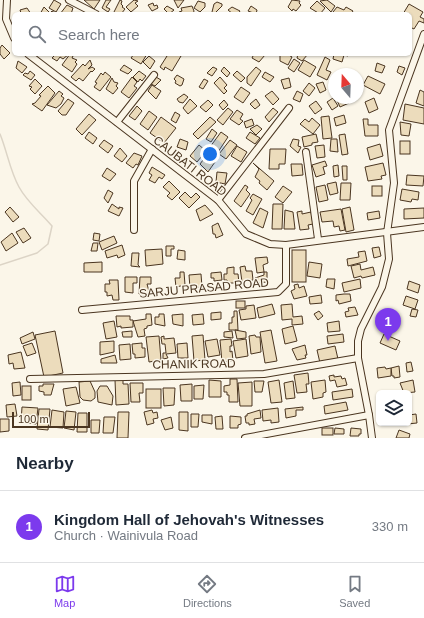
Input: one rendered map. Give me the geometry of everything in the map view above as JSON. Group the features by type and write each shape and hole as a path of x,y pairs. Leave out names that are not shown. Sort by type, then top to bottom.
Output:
{"street":[{"path":"7,0 6,19 12,33"},
{"path":"69,0 92,12"},
{"path":"372,438 370,415 358,358 358,341 361,329 382,287 388,259 387,233 394,183 389,130 424,34"},
{"name":"CAUBATI ROAD","path":"31,56 218,200 246,234 270,244 286,245 318,239 387,233 424,227"},
{"path":"117,122 154,75"},
{"path":"218,200 289,108"},
{"path":"134,230 134,181 152,149"},
{"path":"306,152 318,239"},
{"name":"SARJU PRASAD ROAD","path":"82,310 278,292 286,284 286,245"},
{"name":"CHANIK ROAD","path":"30,379 264,374 358,358"},
{"path":"245,438 370,415"}],"building":[{"path":"54,0 61,4 56,12 49,8"},
{"path":"84,0 100,0 94,9"},
{"path":"106,0 111,0 106,7 110,9 108,12 102,8"},
{"path":"120,0 122,1 122,7 125,9 123,12 114,12"},
{"path":"134,0 138,1 135,3 138,6 131,12 126,7"},
{"path":"174,0 184,0 178,8"},
{"path":"292,0 300,1 299,3 301,5 296,11 293,9 292,11 288,7"},
{"path":"327,0 335,6 331,12 320,1"},
{"path":"198,1 205,3 205,7 200,12 194,8"},
{"path":"317,1 325,8 322,12 317,12 310,8"},
{"path":"217,2 222,4 222,6 216,12 212,12 214,4"},
{"path":"153,3 154,6 157,5 158,8 152,11 148,5"},
{"path":"409,4 423,12 420,17 424,19 424,23 419,21 414,29 412,28 412,12 404,12"},
{"path":"67,5 73,8 72,12 62,12"},
{"path":"167,6 174,10 172,12 167,12 164,9"},
{"path":"192,6 194,11 179,12 182,11 181,8"},
{"path":"251,6 257,10 256,12 248,11"},
{"path":"44,7 49,12 41,12"},
{"path":"232,7 240,11 230,12 228,10"},
{"path":"337,7 344,10 346,7 353,11 352,12 333,12"},
{"path":"27,8 30,12 21,12 20,10"},
{"path":"2,45 10,53 4,59 0,54 0,48"},
{"path":"54,56 67,56 63,59 60,57 57,61 52,58"},
{"path":"69,56 73,56 72,58 77,60 75,62 77,64 72,72 62,65"},
{"path":"132,56 146,56 141,64 131,58"},
{"path":"149,56 155,61 150,69 143,62"},
{"path":"167,56 181,56 172,71 165,67 164,70 160,67"},
{"path":"253,56 264,56 259,62 252,58"},
{"path":"280,56 292,57 288,65 280,61"},
{"path":"298,56 306,56 302,61 297,58"},
{"path":"334,56 344,56 342,62 333,59"},
{"path":"325,57 330,60 326,70 328,71 327,80 317,75"},
{"path":"294,59 300,63 294,72 288,68"},
{"path":"90,60 92,65 88,69 92,67 95,69 92,72 91,71 83,81 79,78 76,81 71,77 83,64 85,66"},
{"path":"304,60 316,67 310,77 298,70"},
{"path":"18,61 27,67 22,73 16,68"},
{"path":"377,63 385,66 382,73 375,71"},
{"path":"124,65 132,70 128,74 120,70"},
{"path":"399,66 405,68 402,75 397,72"},
{"path":"213,67 217,69 212,76 207,73"},
{"path":"224,67 230,73 227,77 221,71"},
{"path":"256,67 261,71 251,86 247,83 247,77"},
{"path":"30,71 35,75 31,80 23,75 25,73 28,74"},
{"path":"139,71 146,76 142,81 140,79 138,82 133,77"},
{"path":"237,71 245,78 241,82 233,75"},
{"path":"105,72 111,77 100,91 94,87 97,83 95,82 101,73 103,75"},
{"path":"265,72 274,77 270,82 262,77"},
{"path":"177,75 184,79 182,85 180,86 175,83 176,81 174,79"},
{"path":"368,76 385,84 380,94 364,86"},
{"path":"132,77 137,82 134,86 137,88 129,98 121,92"},
{"path":"156,77 161,80 155,86 151,84"},
{"path":"220,77 227,85 224,88 227,91 224,94 214,83"},
{"path":"112,78 114,82 118,83 116,86 118,88 113,94 106,89"},
{"path":"289,78 291,87 284,89 281,80"},
{"path":"35,79 42,86 35,94 30,89 32,87 29,86"},
{"path":"204,79 208,81 203,89 199,87"},
{"path":"323,82 326,90 320,93 316,84"},
{"path":"309,83 315,88 309,96 303,91"},
{"path":"152,85 161,91 156,99 148,91"},
{"path":"48,86 55,93 42,111 32,104 35,103 41,96 39,95"},
{"path":"241,87 250,93 243,103 234,97"},
{"path":"420,90 424,92 424,106 416,103"},
{"path":"59,91 63,94 61,96 64,98 61,104 56,108 47,105"},
{"path":"272,91 279,99 273,105 265,96"},
{"path":"297,91 303,94 300,102 293,99"},
{"path":"184,94 188,97 183,103 179,102 177,99"},
{"path":"374,98 378,109 369,113 365,102"},
{"path":"68,99 74,103 66,115 62,115 58,111"},
{"path":"190,99 197,106 188,114 183,108"},
{"path":"256,99 260,105 255,109 250,104"},
{"path":"208,100 213,105 206,112 200,107"},
{"path":"224,100 228,105 223,110 219,105"},
{"path":"316,101 322,109 315,114 309,106"},
{"path":"328,104 337,104 338,106 332,110"},
{"path":"339,104 347,104 340,107"},
{"path":"405,104 424,108 424,124 403,120"},
{"path":"137,106 142,111 135,120 129,116"},
{"path":"228,108 233,112 223,125 217,120"},
{"path":"273,108 278,112 269,122 265,117"},
{"path":"237,110 243,114 240,119 243,121 239,125 230,119"},
{"path":"149,111 157,117 148,130 140,124"},
{"path":"175,112 180,115 176,123 171,120"},
{"path":"89,114 96,120 82,135 76,129"},
{"path":"344,115 346,123 336,126 334,118"},
{"path":"329,116 332,138 323,139 321,117"},
{"path":"161,117 176,128 164,143 150,133"},
{"path":"210,117 216,122 198,139 193,134"},
{"path":"312,118 320,125 313,134 300,124 305,119 309,122"},
{"path":"252,119 254,125 246,128 244,122"},
{"path":"363,119 368,119 368,125 378,125 378,136 365,136"},
{"path":"400,122 411,124 409,136 401,135"},
{"path":"257,125 262,129 256,135 250,129"},
{"path":"212,129 217,133 211,142 206,139"},
{"path":"89,132 97,138 93,144 85,138"},
{"path":"221,132 228,137 218,152 210,147"},
{"path":"250,132 260,138 255,144 246,138"},
{"path":"316,134 318,142 304,147 302,137"},
{"path":"345,134 348,154 342,155 339,135"},
{"path":"180,139 188,142 186,150 177,147"},
{"path":"293,139 299,140 298,146 301,147 298,153 290,146"},
{"path":"331,139 337,139 338,152 330,151"},
{"path":"104,140 113,146 108,153 99,146"},
{"path":"230,140 237,145 226,159 219,154"},
{"path":"400,141 410,141 410,154 400,154"},
{"path":"380,144 383,156 370,160 367,148"},
{"path":"199,145 206,151 197,162 190,156"},
{"path":"324,145 325,157 317,158 315,146"},
{"path":"237,146 247,152 241,162 231,156"},
{"path":"120,148 127,156 122,162 114,156"},
{"path":"270,149 286,149 285,164 279,164 279,169 269,169"},
{"path":"134,153 142,156 138,165 136,164 133,168 126,163"},
{"path":"206,156 215,162 208,172 200,164"},
{"path":"325,161 327,166 323,167 325,174 316,177 312,165"},
{"path":"253,163 274,181 267,190 255,177 259,169"},
{"path":"383,163 386,175 381,176 382,179 368,181 365,167"},
{"path":"291,164 302,164 303,175 292,176"},
{"path":"338,165 339,176 334,177 333,166"},
{"path":"342,166 347,166 347,180 343,180"},
{"path":"152,167 165,175 162,179 159,177 155,183 149,180 152,175 149,173"},
{"path":"107,168 116,174 110,181 102,176"},
{"path":"217,172 227,173 225,184 216,182"},
{"path":"407,175 424,176 423,186 406,185"},
{"path":"169,181 180,192 172,200 167,196 170,193 163,187"},
{"path":"336,182 338,193 330,195 327,184"},
{"path":"341,183 351,183 350,200 340,200"},
{"path":"245,185 248,187 246,190 250,194 241,207 234,201"},
{"path":"325,185 328,200 319,202 316,187"},
{"path":"283,186 292,192 283,203 275,197"},
{"path":"372,186 382,186 382,196 372,196"},
{"path":"402,189 419,192 418,200 412,199 411,202 400,200"},
{"path":"108,190 113,193 108,203 104,198"},
{"path":"185,192 191,198 196,193 200,197 189,208 179,198"},
{"path":"253,194 262,199 253,215 246,211 252,200 250,198"},
{"path":"112,204 119,209 119,207 123,208 119,216 108,211"},
{"path":"273,204 283,204 282,229 272,229"},
{"path":"205,205 213,214 200,221 196,210"},
{"path":"10,207 19,217 13,222 5,212"},
{"path":"350,207 354,230 346,232 342,209"},
{"path":"260,208 268,212 263,228 253,223"},
{"path":"424,208 424,218 404,219 404,209"},
{"path":"341,209 345,230 340,231 339,226 334,227 333,221 322,222 320,212"},
{"path":"285,210 293,212 295,229 284,229"},
{"path":"302,211 302,214 311,212 313,224 308,225 309,229 300,230 297,212"},
{"path":"379,211 380,218 368,220 367,213"},
{"path":"218,223 223,235 216,238 215,234 213,234 212,226"},
{"path":"24,228 31,238 23,243 16,232"},
{"path":"12,233 18,243 6,251 1,242"},
{"path":"94,233 100,234 99,241 93,240"},
{"path":"114,236 117,243 102,250 99,242"},
{"path":"93,243 98,243 97,251 91,251"},
{"path":"122,245 125,255 118,258 117,255 107,258 105,251"},
{"path":"166,246 174,246 174,249 171,249 171,256 166,256"},
{"path":"379,247 381,256 374,258 372,248"},
{"path":"162,249 163,264 146,266 145,250"},
{"path":"178,250 185,251 185,260 177,259"},
{"path":"292,250 306,250 306,282 292,282"},
{"path":"365,251 367,261 348,266 347,259 359,257 358,252"},
{"path":"132,253 139,253 138,265 140,267 131,266"},
{"path":"267,257 268,263 263,265 264,272 257,273 255,258"},
{"path":"102,262 102,272 84,272 84,263"},
{"path":"309,262 322,264 320,278 307,276"},
{"path":"360,264 361,270 373,267 375,275 354,278 351,266"},
{"path":"245,266 246,271 252,271 253,280 242,282 240,267"},
{"path":"234,267 234,274 238,274 239,283 228,283 227,280 224,280 224,274 227,274 227,268"},
{"path":"180,272 184,272 185,285 176,287 175,278 180,278"},
{"path":"221,272 222,280 214,281 214,278 211,278 211,273"},
{"path":"264,272 267,272 267,282 255,283 255,278 264,275"},
{"path":"201,274 202,287 190,288 189,275"},
{"path":"125,277 137,277 137,283 133,283 133,293 125,292"},
{"path":"140,277 151,277 151,284 147,284 150,295 141,296 139,294"},
{"path":"327,279 335,279 334,289 326,287"},
{"path":"360,279 361,288 344,292 342,283"},
{"path":"109,280 118,280 119,300 113,300 112,295 107,296 107,292 105,292 105,284 110,284"},
{"path":"409,281 420,285 418,293 407,289"},
{"path":"298,284 299,288 304,286 307,296 294,299 291,291 295,289 294,285"},
{"path":"350,294 351,301 339,304 338,300 336,301 336,295"},
{"path":"321,295 322,303 310,304 309,297"},
{"path":"406,296 418,300 415,309 403,305"},
{"path":"236,301 245,301 245,308 236,308"},
{"path":"272,304 275,314 259,318 257,308"},
{"path":"292,304 293,317 302,316 303,324 292,325 292,319 282,320 281,305"},
{"path":"254,305 256,318 241,320 239,310 246,309 246,306"},
{"path":"355,307 358,315 346,317 345,312 349,311 348,308"},
{"path":"412,309 418,310 416,317 410,316"},
{"path":"234,311 237,311 238,330 229,330 229,323 232,323"},
{"path":"319,311 323,316 318,320 314,314"},
{"path":"221,312 221,319 211,320 211,313"},
{"path":"146,314 151,314 152,325 147,326 147,328 144,329 145,336 138,337 133,321 146,319"},
{"path":"159,314 164,314 165,326 155,324 155,317 159,317"},
{"path":"183,314 183,326 173,324 172,315"},
{"path":"203,314 204,324 193,325 192,315"},
{"path":"116,316 130,316 130,320 133,320 133,327 117,327"},
{"path":"114,321 117,337 106,339 103,323"},
{"path":"339,321 340,331 328,332 327,323"},
{"path":"293,326 297,341 285,344 282,329"},
{"path":"235,330 246,332 246,338 237,339"},
{"path":"271,330 277,361 265,363 260,332"},
{"path":"55,331 63,373 44,377 35,335"},
{"path":"132,331 132,337 123,337 122,332"},
{"path":"232,331 233,338 224,337 224,332"},
{"path":"33,332 35,339 22,344 20,338"},
{"path":"343,334 344,342 328,344 327,336"},
{"path":"384,334 400,341 396,350 380,343"},
{"path":"203,335 205,360 194,361 192,336"},
{"path":"255,335 256,337 260,337 261,352 251,354 249,336"},
{"path":"159,336 161,360 149,362 146,337"},
{"path":"164,336 164,339 174,338 176,353 166,354 168,358 163,359 163,353 166,353 165,344 162,344 161,337"},
{"path":"217,339 220,355 208,357 205,341"},
{"path":"231,339 232,346 230,346 230,352 232,351 233,361 222,362 220,340"},
{"path":"246,339 248,356 236,358 233,341"},
{"path":"114,341 114,352 100,355 100,342"},
{"path":"32,343 36,353 27,356 23,346"},
{"path":"142,343 142,348 145,348 145,357 135,358 132,344"},
{"path":"187,343 188,358 178,358 177,344"},
{"path":"130,344 131,359 120,360 119,345"},
{"path":"305,345 307,355 305,355 306,358 297,360 292,349"},
{"path":"335,346 338,359 320,363 317,350"},
{"path":"21,352 25,368 14,369 13,363 9,364 8,355"},
{"path":"115,355 117,363 101,363 101,359"},
{"path":"411,362 413,371 407,372 406,363"},
{"path":"399,366 400,377 394,378 394,376 392,376 391,368"},
{"path":"385,367 386,369 391,368 391,376 378,378 377,368"},
{"path":"308,373 309,384 306,384 307,392 297,393 294,375"},
{"path":"334,375 334,377 341,376 342,379 345,378 347,385 337,387 335,380 330,381 329,376"},
{"path":"230,379 237,379 238,402 229,402 229,395 227,395 227,392 224,392 224,386 230,385"},
{"path":"115,380 123,380 123,384 128,384 129,404 116,405"},
{"path":"209,380 221,381 221,397 209,397"},
{"path":"279,380 282,402 271,403 268,382"},
{"path":"325,380 326,392 323,393 323,397 313,399 311,382"},
{"path":"413,380 415,392 412,392 412,390 403,390 400,383"},
{"path":"90,381 95,392 95,398 91,401 83,400 80,397 79,382"},
{"path":"254,381 264,381 262,392 255,392"},
{"path":"293,381 295,398 286,399 284,383"},
{"path":"20,382 21,395 13,396 12,383"},
{"path":"252,382 252,406 240,406 238,383"},
{"path":"130,383 143,383 143,393 139,393 140,402 131,402"},
{"path":"43,384 54,384 51,395 44,395 44,392 39,391 39,386 43,386"},
{"path":"192,384 192,401 181,401 180,385"},
{"path":"204,385 203,399 194,399 194,386"},
{"path":"22,386 31,386 31,400 22,400"},
{"path":"100,386 107,386 113,396 112,405 98,402 97,391"},
{"path":"76,387 80,403 66,406 63,389"},
{"path":"163,388 175,388 174,405 164,406"},
{"path":"146,389 161,389 161,408 146,408"},
{"path":"352,389 353,397 333,400 332,392"},
{"path":"346,402 348,410 325,414 324,406"},
{"path":"15,404 17,416 7,417 6,405"},
{"path":"22,407 38,408 36,424 21,422"},
{"path":"303,407 303,410 296,410 296,416 286,418 285,409"},
{"path":"278,408 279,422 271,423 271,420 263,421 262,410"},
{"path":"39,409 50,409 48,430 37,429"},
{"path":"52,410 64,412 63,428 50,427"},
{"path":"152,410 153,413 157,412 158,418 153,419 154,423 147,425 144,412"},
{"path":"260,410 261,418 254,419 255,424 249,425 249,423 246,423 245,416 247,416 247,414"},
{"path":"66,411 76,412 74,430 64,428"},
{"path":"118,412 129,412 128,438 117,438"},
{"path":"179,412 188,412 188,431 179,430"},
{"path":"78,413 87,413 87,432 77,432"},
{"path":"191,414 199,414 198,427 191,427"},
{"path":"416,414 417,423 412,424 412,415"},
{"path":"202,415 212,415 212,424 202,422"},
{"path":"222,416 223,429 216,429 215,417"},
{"path":"230,416 241,417 241,424 238,425 238,428 230,428"},
{"path":"104,417 115,417 113,433 103,433"},
{"path":"171,417 173,428 165,430 161,420"},
{"path":"0,419 9,419 9,431 0,432"},
{"path":"91,420 100,420 99,433 91,433"},
{"path":"322,428 333,428 333,435 322,435"},
{"path":"335,428 344,429 344,434 334,434"},
{"path":"351,428 361,429 361,434 359,434 359,436 350,436"},
{"path":"399,430 410,434 409,438 396,438"}],"waterway":[{"path":"0,134 13,174 19,187 30,203 52,226 48,244 37,253 0,265"}],"place":[{"name":"Kingdom Hall of Jehovah's Witnesses","path":"388,341"}]}
